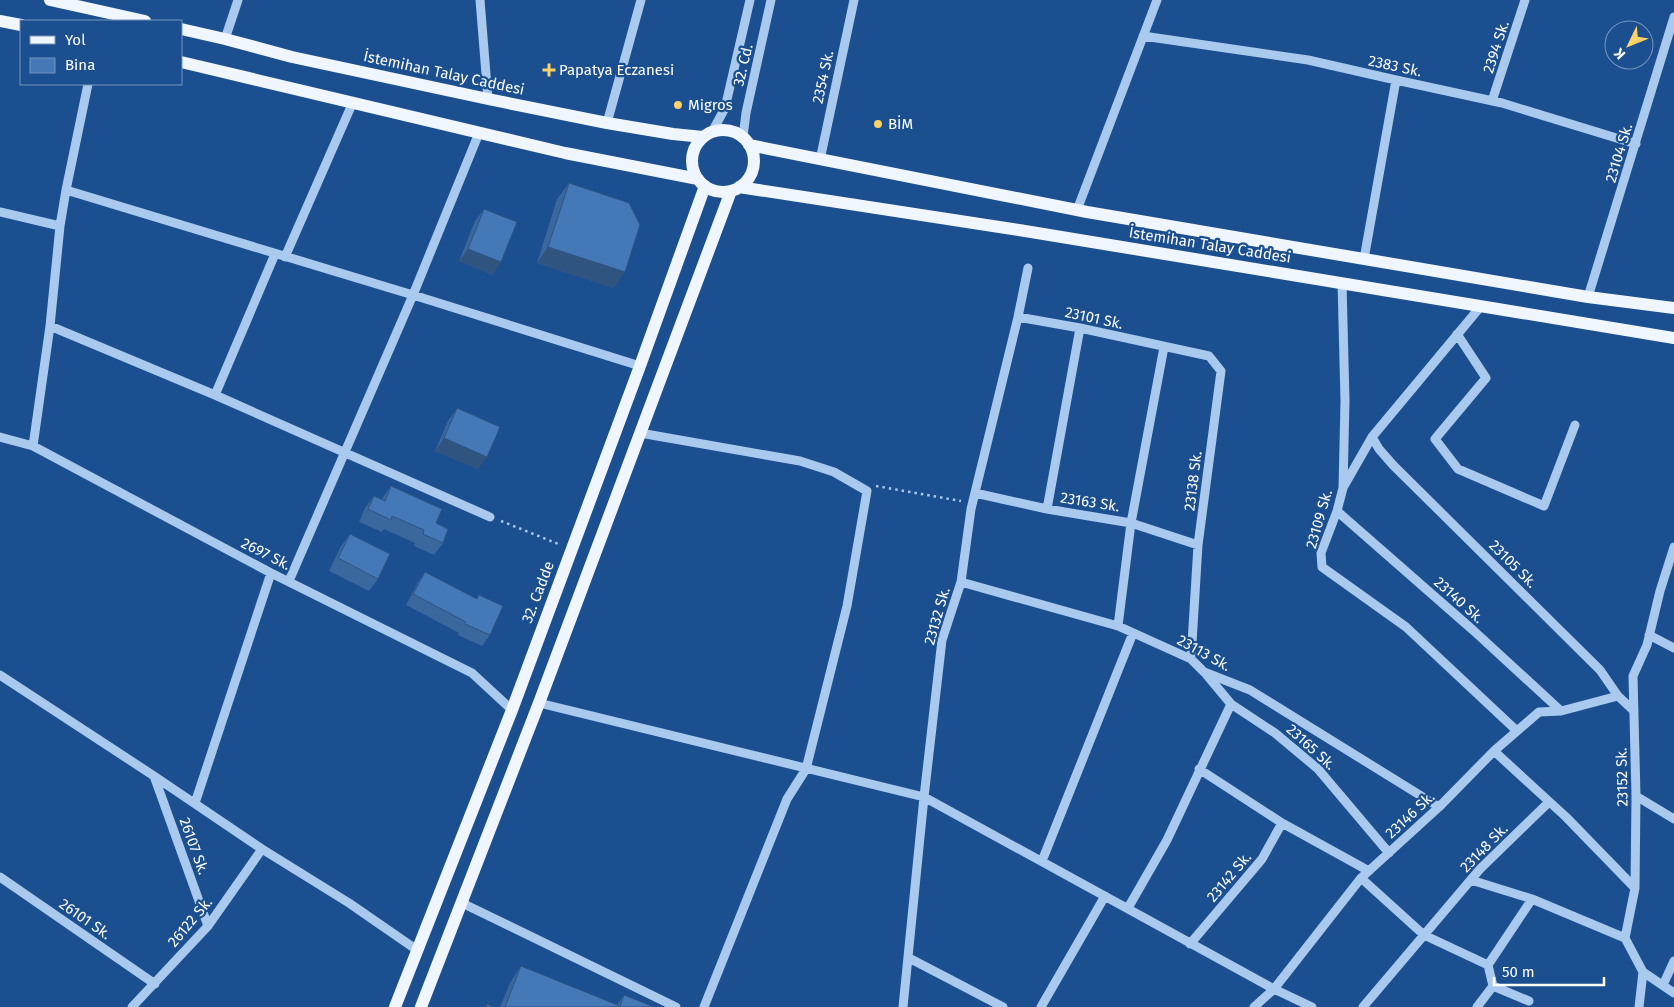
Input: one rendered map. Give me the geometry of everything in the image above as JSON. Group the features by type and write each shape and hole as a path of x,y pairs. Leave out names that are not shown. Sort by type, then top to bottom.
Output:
{"main road":[{"path":"50,0 140,20"},
{"path":"0,21 20,25"},
{"name":"İstemihan Talay Caddesi","path":"182,29 292,57 607,123 673,134 707,134"},
{"path":"182,62 565,153 701,182"},
{"path":"723,130 733,132 746,141 753,156 753,164 751,173 746,181 735,189 722,192 712,190 701,182 694,171 692,163 693,154 696,145 707,134 723,130"},
{"name":"İstemihan Talay Caddesi","path":"746,141 820,160 1077,210 1588,297 1674,308"},
{"name":"32. Cadde","path":"395,1007 512,710 640,366 701,182"},
{"path":"420,1007 462,903 640,433 735,189"},
{"name":"İstemihan Talay Caddesi","path":"735,189 1038,233 1674,338"}],"street":[{"path":"225,39 238,0"},
{"path":"480,0 488,99"},
{"path":"607,123 641,0"},
{"name":"32. Cd.","path":"707,134 725,108 750,0"},
{"name":"32. Cd.","path":"746,141 746,113 771,0"},
{"name":"2354 Sk.","path":"820,160 854,0"},
{"path":"1077,210 1156,0"},
{"name":"2394 Sk.","path":"1492,101 1525,0"},
{"name":"23104 Sk.","path":"1588,297 1674,17"},
{"name":"2383 Sk.","path":"1143,36 1308,60 1492,101 1636,144"},
{"path":"1364,259 1396,80"},
{"path":"33,446 50,326 60,226 88,85"},
{"path":"286,257 353,102"},
{"path":"289,581 413,295 479,133"},
{"path":"66,190 640,366"},
{"path":"0,212 60,226"},
{"path":"215,395 275,254"},
{"name":"23132 Sk.","path":"903,1007 942,640 962,582 973,502 1028,268"},
{"name":"23109 Sk.","path":"1342,283 1345,401 1343,488 1338,511 1322,553 1322,567 1406,627 1517,731"},
{"path":"1343,488 1372,437 1481,306"},
{"name":"23101 Sk.","path":"1018,317 1080,328 1164,347"},
{"path":"50,326 215,395 490,517"},
{"path":"1047,509 1080,328"},
{"path":"1457,334 1486,378 1435,439 1458,469 1544,506 1574,425"},
{"path":"1118,626 1131,523 1164,347"},
{"name":"23138 Sk.","path":"1164,347 1209,356 1221,371 1198,545 1191,659"},
{"path":"640,433 800,461 834,472 867,491 847,606 806,769 787,799 704,1007"},
{"name":"23105 Sk.","path":"1372,437 1379,449 1393,465 1600,670 1618,696 1634,711"},
{"name":"2697 Sk.","path":"0,438 33,446 271,573 472,673 512,710"},
{"name":"23163 Sk.","path":"975,493 1047,509 1131,523 1198,545"},
{"name":"23140 Sk.","path":"1338,511 1561,711"},
{"name":"23152 Sk.","path":"1625,938 1634,888 1636,796 1633,676 1647,645 1660,591 1674,547"},
{"path":"195,803 271,573"},
{"name":"23113 Sk.","path":"962,582 1118,626 1191,659 1204,672 1250,690 1439,807"},
{"path":"1042,861 1133,633"},
{"path":"1649,635 1674,648"},
{"name":"23165 Sk.","path":"1204,672 1231,704 1275,733 1318,769 1390,853"},
{"path":"0,675 262,849 349,903 417,950"},
{"name":"23146 Sk.","path":"1254,1007 1274,990 1361,878 1439,807 1494,751 1539,712 1561,711 1618,696"},
{"path":"538,703 924,797 1274,990 1312,1007"},
{"path":"1128,908 1167,840 1231,704"},
{"path":"1494,751 1566,817 1634,888"},
{"path":"1199,769 1282,822 1369,871"},
{"name":"26107 Sk.","path":"154,776 208,926"},
{"path":"1636,796 1674,820"},
{"name":"23148 Sk.","path":"1362,1007 1471,880 1549,802"},
{"name":"23142 Sk.","path":"1190,944 1262,859 1282,822"},
{"name":"26122 Sk.","path":"132,1007 208,926 262,849"},
{"name":"26101 Sk.","path":"0,877 155,984"},
{"path":"1361,878 1424,935 1488,965"},
{"path":"1471,880 1532,899 1625,938 1643,972 1674,993"},
{"path":"1041,1007 1105,896"},
{"path":"1493,986 1488,965 1532,899"},
{"path":"462,903 676,1007"},
{"path":"909,958 1003,1007"},
{"path":"1663,985 1674,961"},
{"path":"1639,1007 1643,972"},
{"path":"1493,986 1529,1001"},
{"path":"1477,1007 1493,986"}],"path":[{"path":"849,481 973,502"},
{"path":"490,517 572,549"}],"building":[{"path":"569,183 629,203 640,225 625,272 548,247"},
{"path":"484,209 517,222 501,262 468,249"},
{"path":"457,408 500,427 487,457 444,438"},
{"path":"391,486 442,509 436,523 448,529 443,543 423,534 424,530 392,516 391,520 368,509 374,496 385,501"},
{"path":"350,534 390,554 378,579 338,558"},
{"path":"425,572 477,599 479,595 503,606 490,635 465,624 466,622 413,594"},
{"path":"521,966 620,1006 624,995 654,1007 505,1007"}],"place":[{"name":"Papatya Eczanesi","path":"549,70"},
{"name":"Migros","path":"678,105"},
{"name":"BİM","path":"878,124"}]}
